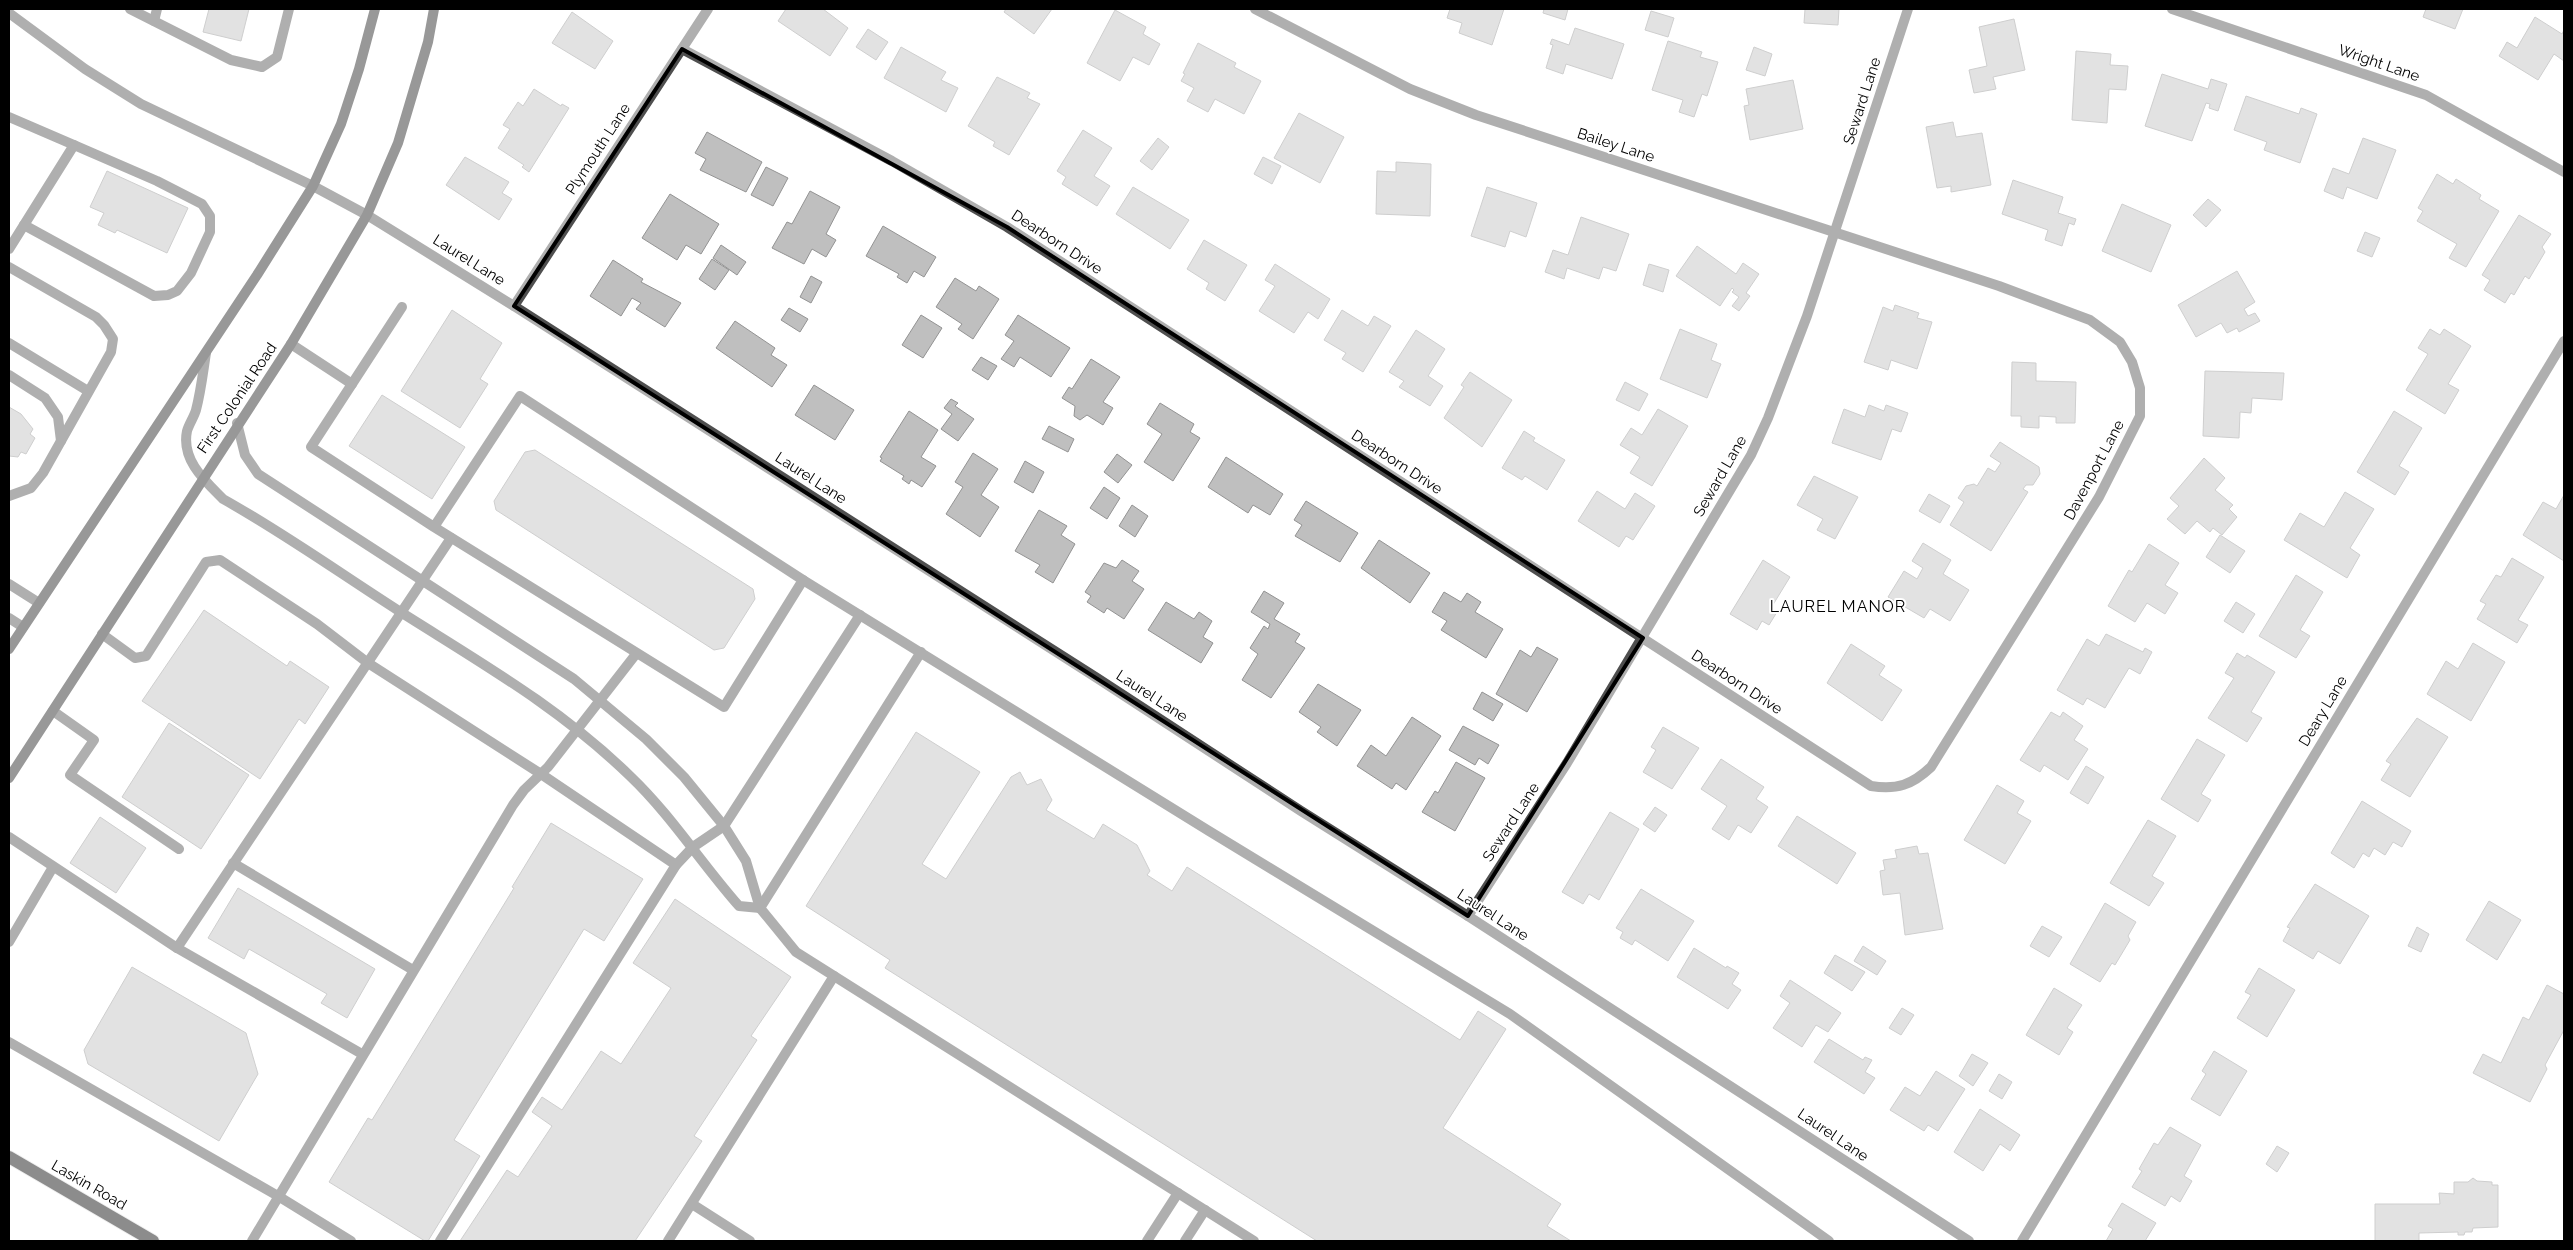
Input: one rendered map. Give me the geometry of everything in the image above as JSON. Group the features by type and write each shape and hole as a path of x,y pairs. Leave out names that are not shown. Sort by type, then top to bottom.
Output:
{"main road":[{"path":"9,649 206,352 313,186 341,124 359,69 375,9"},
{"name":"First Colonial Road","path":"9,778 237,423 291,344 367,215 398,143 420,69 434,9"},
{"name":"Laskin Road","path":"9,1157 153,1241"}],"street":[{"path":"130,9 231,60 262,67 277,57 289,9"},
{"path":"154,22 157,9"},
{"name":"Plymouth Lane","path":"514,306 708,9"},
{"name":"Bailey Lane","path":"1255,9 1410,89 1476,115 1980,280"},
{"name":"Seward Lane","path":"1468,916 1567,763 1755,448 1807,316 1908,9"},
{"name":"Wright Lane","path":"2172,9 2426,95 2564,172"},
{"name":"Laurel Lane","path":"9,14 85,69 141,104 313,186 367,215 514,306 1097,678 1301,811 1468,916 1969,1241"},
{"name":"Dearborn Drive","path":"682,49 892,161 1007,227 1871,786 1888,789 1906,786 1918,779 1930,767 2030,610"},
{"path":"9,116 157,181 202,204 210,216 210,232 191,273 177,291 168,295 154,296 24,225"},
{"path":"9,249 74,145"},
{"path":"9,267 96,317 113,339 111,352 43,473 31,488 11,493"},
{"name":"Davenport Lane","path":"1980,280 2090,320 2109,332 2120,342 2132,362 2140,388 2140,416 2099,496 2030,610"},
{"path":"402,307 311,447 451,538 724,708 803,580"},
{"name":"Deary Lane","path":"2022,1241 2564,341"},
{"path":"9,343 88,391"},
{"path":"291,344 352,384"},
{"path":"206,352 196,412 188,431 186,444 188,454 202,478 223,499 515,683 577,729 630,776 670,818 715,878 739,906 760,908"},
{"path":"9,375 45,398 58,417 61,441"},
{"path":"434,527 520,396 803,580 1510,1014 1829,1241"},
{"path":"237,423 245,455 258,474 574,679 646,739 684,777 724,826 746,861 760,908 796,952 1251,1240"},
{"path":"177,948 451,538"},
{"path":"102,634 135,658 146,656 206,562 220,560 317,624 368,663 540,774 676,865"},
{"path":"9,584 39,603"},
{"path":"440,1241 676,865 693,847 724,826 860,614"},
{"path":"9,618 23,627"},
{"path":"760,908 921,652"},
{"path":"252,1241 362,1054 513,805 577,729 636,654"},
{"path":"53,711 94,740 70,775 179,849"},
{"path":"9,838 177,948 362,1054"},
{"path":"233,863 413,970"},
{"path":"9,942 53,867"},
{"path":"668,1241 834,976"},
{"path":"9,1042 278,1196 350,1241"},
{"path":"1147,1241 1178,1193"},
{"path":"692,1204 750,1241"},
{"path":"1185,1241 1205,1210"}],"highlighted area":[{"path":"682,49 1007,227 1643,638 1468,916 514,306"}],"building":[{"path":"209,9 249,9 241,41 203,32"},
{"path":"786,9 823,9 848,28 830,56 778,21"},
{"path":"1006,9 1052,9 1034,34 1004,12"},
{"path":"1450,9 1504,9 1492,45 1459,33 1462,23 1447,18"},
{"path":"1544,9 1568,9 1565,20 1543,13"},
{"path":"1805,9 1839,9 1838,25 1804,23"},
{"path":"2426,9 2463,9 2455,29 2423,17"},
{"path":"1115,10 1146,27 1143,34 1160,44 1149,65 1133,57 1120,81 1087,63"},
{"path":"1651,11 1674,18 1668,37 1645,30"},
{"path":"572,12 613,41 595,69 552,43"},
{"path":"2535,17 2562,34 2564,30 2564,61 2554,54 2538,80 2499,56 2507,42 2517,48"},
{"path":"2014,19 2025,70 1993,77 1996,89 1974,93 1969,70 1987,66 1979,27"},
{"path":"1575,28 1624,44 1612,79 1566,64 1563,74 1546,68 1553,45 1550,44 1552,39 1569,45"},
{"path":"868,29 888,42 876,60 856,47"},
{"path":"1668,41 1702,52 1700,57 1718,62 1707,96 1702,94 1694,117 1679,112 1683,100 1652,90"},
{"path":"1198,43 1236,63 1234,67 1261,81 1244,114 1215,99 1208,112 1187,101 1194,88 1181,81"},
{"path":"901,47 946,72 941,80 958,88 946,112 884,78"},
{"path":"1754,47 1772,54 1765,76 1746,70"},
{"path":"2076,51 2111,54 2110,65 2128,66 2126,90 2109,89 2107,123 2072,120"},
{"path":"2162,74 2208,89 2211,79 2227,84 2218,111 2209,108 2210,104 2206,103 2192,141 2145,126"},
{"path":"997,77 1030,93 1027,98 1040,104 1009,155 993,146 995,142 968,126"},
{"path":"1793,80 1803,129 1750,140 1744,106 1749,105 1746,89"},
{"path":"534,89 561,106 562,104 569,108 529,172 522,167 524,165 498,148 510,129 503,125 518,102 523,106"},
{"path":"2246,96 2299,114 2301,108 2317,114 2300,163 2264,150 2267,142 2234,130"},
{"path":"1299,113 1344,137 1320,183 1274,158"},
{"path":"1953,122 1956,137 1982,133 1991,185 1951,192 1951,186 1937,188 1926,127"},
{"path":"1083,130 1112,148 1094,176 1110,186 1097,206 1062,184 1066,177 1057,171"},
{"path":"707,132 762,162 746,192 700,170 706,159 695,153"},
{"path":"1158,138 1169,147 1152,170 1140,161"},
{"path":"2363,138 2396,150 2377,199 2347,187 2343,199 2324,191 2333,168 2349,174"},
{"path":"465,157 509,182 502,193 512,199 499,220 446,185"},
{"path":"1263,157 1281,166 1272,184 1254,174"},
{"path":"1396,162 1431,164 1430,216 1376,214 1377,171 1396,172"},
{"path":"766,167 788,178 773,206 751,195"},
{"path":"107,171 188,208 167,253 117,230 115,233 98,225 104,213 90,207"},
{"path":"2437,174 2453,184 2456,179 2481,195 2479,199 2499,211 2466,267 2449,258 2457,244 2417,221 2423,211 2418,208"},
{"path":"2013,180 2063,197 2058,213 2076,219 2074,225 2069,223 2062,246 2045,240 2048,230 2002,214"},
{"path":"1133,187 1189,220 1170,249 1116,214"},
{"path":"1487,187 1537,203 1526,237 1510,231 1505,247 1471,236"},
{"path":"810,191 840,207 826,234 836,240 826,257 812,249 804,264 772,248 787,222 792,224"},
{"path":"670,194 719,224 701,254 686,245 677,260 642,238"},
{"path":"2208,199 2221,210 2206,227 2193,215"},
{"path":"2122,204 2171,225 2151,272 2102,251"},
{"path":"2519,215 2551,234 2542,247 2545,252 2529,279 2525,276 2514,295 2511,293 2505,303 2484,290 2490,280 2482,275"},
{"path":"1581,217 1629,234 1616,271 1603,267 1599,279 1567,268 1564,279 1545,272 1553,250 1568,255"},
{"path":"883,226 936,257 924,277 914,271 907,283 897,277 899,274 866,256"},
{"path":"2365,232 2380,238 2372,257 2357,251"},
{"path":"1204,240 1247,265 1225,301 1206,289 1209,283 1187,269"},
{"path":"721,245 746,262 737,275 713,258"},
{"path":"1697,246 1736,274 1743,263 1759,274 1746,293 1750,296 1739,311 1732,306 1739,297 1732,292 1734,290 1732,288 1720,306 1676,276"},
{"path":"712,259 729,270 715,290 699,279"},
{"path":"613,260 643,279 641,282 681,303 665,327 636,309 641,303 632,298 621,316 590,296"},
{"path":"1275,264 1330,299 1318,319 1308,312 1294,333 1259,311 1275,286 1265,280"},
{"path":"1649,264 1669,270 1663,292 1643,285"},
{"path":"2237,271 2255,302 2244,309 2248,316 2255,313 2260,321 2239,332 2237,328 2227,333 2221,323 2196,337 2178,305"},
{"path":"811,276 822,282 811,303 800,297"},
{"path":"955,278 976,291 979,286 999,299 973,339 958,329 962,324 936,307"},
{"path":"1895,305 1919,313 1917,318 1932,322 1917,369 1891,360 1888,370 1864,362 1883,307 1893,311"},
{"path":"789,308 808,319 800,332 781,320"},
{"path":"452,310 502,343 480,379 488,384 460,428 401,391"},
{"path":"1342,310 1368,326 1374,316 1391,326 1363,372 1342,359 1346,353 1324,340"},
{"path":"921,315 942,328 923,358 902,345"},
{"path":"1018,315 1070,348 1051,377 1020,357 1014,367 1001,359 1014,341 1005,335"},
{"path":"735,321 775,348 771,355 787,365 772,387 716,348"},
{"path":"1680,329 1717,344 1711,360 1721,364 1707,398 1660,379"},
{"path":"2430,329 2440,335 2444,329 2471,346 2448,384 2459,390 2445,414 2406,390 2428,354 2418,348"},
{"path":"1416,330 1445,349 1428,376 1443,386 1430,406 1399,387 1404,381 1389,372"},
{"path":"981,357 997,366 988,380 972,370"},
{"path":"1091,359 1120,377 1103,402 1113,408 1103,425 1087,415 1080,420 1074,416 1075,406 1062,398 1069,387 1072,389"},
{"path":"2012,362 2036,363 2036,381 2076,382 2075,423 2056,423 2056,417 2039,416 2039,428 2021,427 2021,416 2011,416"},
{"path":"2205,371 2284,373 2282,400 2252,398 2251,413 2240,412 2239,438 2203,436"},
{"path":"1470,372 1512,400 1482,447 1444,418 1464,387 1461,385"},
{"path":"1625,382 1648,394 1639,411 1616,400"},
{"path":"814,385 854,410 835,440 795,415"},
{"path":"382,395 465,447 432,499 349,446"},
{"path":"951,399 958,403 955,406 974,419 958,441 941,429 952,414 944,408"},
{"path":"1160,403 1194,424 1190,432 1200,438 1173,481 1144,462 1162,434 1147,424"},
{"path":"1869,405 1884,411 1886,405 1908,413 1901,432 1892,429 1881,460 1832,443 1844,409 1865,417"},
{"path":"9,407 21,414 33,429 30,434 35,438 26,454 21,452 18,457 9,456"},
{"path":"1658,409 1688,426 1652,486 1630,473 1640,457 1620,445 1631,428 1642,435"},
{"path":"909,411 938,430 921,457 936,466 922,487 911,480 909,484 902,479 904,476 880,461 882,458 880,457"},
{"path":"2394,411 2422,428 2399,466 2409,472 2395,495 2357,472"},
{"path":"1049,426 1074,439 1068,452 1042,439"},
{"path":"1524,431 1535,438 1533,441 1565,460 1547,490 1525,476 1522,480 1502,468"},
{"path":"2000,442 2039,467 2040,474 2033,485 2026,485 2023,489 2028,492 1991,551 1950,525 1964,502 1958,498 1966,486 1974,484 1977,486 1988,468 1995,472 2001,463 1990,456"},
{"path":"535,450 753,589 755,599 724,648 714,650 496,510 494,501 525,452"},
{"path":"973,453 998,469 981,495 999,507 980,537 946,514 963,487 955,482"},
{"path":"1117,454 1132,465 1118,483 1104,472"},
{"path":"1226,457 1283,494 1270,515 1253,505 1248,513 1208,487"},
{"path":"2204,458 2225,478 2215,490 2233,505 2229,509 2237,517 2222,535 2213,528 2210,532 2197,521 2185,534 2167,519 2179,506 2170,498"},
{"path":"1025,461 1044,472 1033,493 1014,482"},
{"path":"1814,476 1858,497 1835,539 1817,530 1823,519 1797,505"},
{"path":"1104,487 1120,498 1107,519 1090,508"},
{"path":"1597,491 1625,509 1635,493 1655,506 1633,540 1626,536 1619,547 1578,521"},
{"path":"2345,492 2374,509 2350,548 2360,555 2347,578 2284,540 2300,513 2324,527"},
{"path":"1929,494 1950,506 1940,523 1919,511"},
{"path":"2564,495 2564,561 2523,535 2543,502 2556,509"},
{"path":"1306,501 1358,533 1340,562 1295,536 1302,525 1294,520"},
{"path":"1132,505 1148,516 1135,537 1119,526"},
{"path":"1039,510 1067,526 1061,535 1075,544 1053,583 1035,572 1040,565 1015,551"},
{"path":"2220,535 2245,551 2230,573 2206,557"},
{"path":"1379,540 1430,573 1410,603 1361,568"},
{"path":"1923,543 1951,560 1943,574 1969,590 1950,621 1930,609 1924,618 1888,597 1904,571 1917,579 1923,568 1912,561"},
{"path":"2149,544 2179,563 2165,585 2178,593 2165,614 2147,603 2135,622 2108,606 2129,570 2132,572"},
{"path":"2512,558 2544,577 2518,620 2528,625 2517,643 2477,619 2486,604 2480,601 2496,575 2501,577"},
{"path":"1122,560 1139,571 1132,581 1144,589 1124,619 1107,608 1104,613 1087,602 1091,596 1085,592 1104,563 1116,568"},
{"path":"1763,560 1790,577 1771,608 1777,612 1769,625 1762,621 1757,630 1730,614"},
{"path":"2296,575 2323,592 2300,630 2310,636 2296,658 2259,636"},
{"path":"1264,591 1284,603 1274,619 1300,634 1295,642 1305,648 1271,698 1242,680 1258,654 1250,648 1264,626 1268,629 1270,624 1251,612"},
{"path":"1444,592 1461,602 1467,593 1481,602 1475,612 1503,629 1486,658 1441,630 1447,621 1432,612"},
{"path":"1166,602 1194,619 1199,612 1212,621 1203,637 1213,643 1201,663 1148,630"},
{"path":"2236,602 2255,614 2243,633 2224,621"},
{"path":"204,610 287,666 290,661 329,687 305,724 299,719 260,779 142,701"},
{"path":"2106,634 2143,652 2145,648 2152,652 2140,674 2129,668 2105,708 2087,698 2083,705 2057,690 2087,639 2099,646"},
{"path":"2473,643 2505,662 2471,721 2427,694 2446,661 2458,669"},
{"path":"1851,644 1885,666 1879,675 1902,690 1882,721 1827,683"},
{"path":"1537,647 1558,659 1527,712 1496,694 1520,650 1531,657"},
{"path":"2237,653 2245,658 2247,655 2275,672 2251,712 2262,718 2247,742 2208,718 2234,678 2225,673"},
{"path":"1318,684 1361,710 1337,746 1317,732 1321,727 1299,712"},
{"path":"1482,692 1503,704 1493,721 1473,709"},
{"path":"2051,712 2060,717 2063,712 2083,726 2074,740 2088,749 2068,780 2044,765 2040,772 2020,760"},
{"path":"1412,717 1441,736 1406,790 1396,783 1392,789 1357,766 1371,745 1386,756"},
{"path":"2417,718 2448,737 2410,797 2381,780 2391,764 2386,761"},
{"path":"169,723 249,775 201,849 122,797"},
{"path":"1463,726 1499,745 1488,764 1479,758 1475,765 1449,750"},
{"path":"1663,727 1699,748 1672,789 1643,772 1656,750 1651,747"},
{"path":"916,732 980,772 922,864 946,879 1011,777 1020,772 1027,785 1041,779 1052,800 1046,810 1094,839 1103,824 1137,845 1150,871 1147,875 1172,891 1187,867 1460,1040 1478,1011 1506,1029 1443,1128 1561,1204 1547,1226 1571,1241 1317,1241 885,968 890,960 806,906"},
{"path":"2197,739 2225,755 2201,794 2211,800 2198,822 2161,799"},
{"path":"1721,759 1764,787 1756,799 1768,807 1751,833 1738,825 1729,840 1712,829 1727,806 1701,789"},
{"path":"1456,762 1485,778 1455,831 1422,812 1435,791 1438,793"},
{"path":"2086,766 2104,777 2088,804 2070,793"},
{"path":"1997,785 2024,801 2017,813 2031,821 2005,864 1964,840"},
{"path":"2362,801 2411,831 2402,847 2393,842 2385,855 2374,848 2369,857 2363,853 2354,868 2331,853"},
{"path":"1655,807 1667,815 1655,832 1643,824"},
{"path":"1610,812 1639,829 1599,900 1589,894 1583,904 1562,892"},
{"path":"1797,816 1856,853 1837,884 1778,846"},
{"path":"100,817 146,848 116,893 70,863"},
{"path":"2148,820 2176,836 2152,876 2164,883 2149,906 2110,883"},
{"path":"551,823 643,879 604,941 584,929 454,1140 480,1156 428,1241 425,1241 329,1182 368,1118 372,1120 514,888 512,887"},
{"path":"1917,846 1919,854 1928,853 1943,929 1905,935 1900,893 1883,895 1880,871 1885,870 1883,860 1897,858 1895,850"},
{"path":"2315,884 2369,916 2340,964 2318,951 2313,959 2283,941 2290,928 2287,927"},
{"path":"238,888 375,969 347,1018 321,1003 327,994 249,949 244,959 208,938"},
{"path":"1641,889 1694,921 1668,961 1635,940 1632,945 1620,938 1623,932 1616,928"},
{"path":"675,899 791,977 751,1036 757,1040 694,1136 702,1141 635,1241 460,1241 507,1170 518,1177 552,1126 532,1112 542,1097 562,1110 601,1051 621,1064 671,988 633,963"},
{"path":"2489,901 2521,920 2497,960 2466,940"},
{"path":"2105,903 2136,922 2128,936 2130,940 2115,965 2112,963 2100,982 2070,964"},
{"path":"2042,926 2062,937 2049,957 2030,946"},
{"path":"2417,927 2429,934 2421,952 2408,946"},
{"path":"1863,946 1886,961 1877,975 1854,961"},
{"path":"1694,948 1726,968 1727,966 1739,973 1732,984 1741,990 1728,1009 1677,977"},
{"path":"1835,955 1865,972 1852,991 1824,973"},
{"path":"132,967 246,1033 258,1074 219,1141 88,1064 84,1050"},
{"path":"2259,968 2295,990 2267,1037 2237,1018 2251,995 2245,992"},
{"path":"1790,980 1841,1013 1828,1032 1816,1025 1802,1047 1773,1028 1790,1003 1780,996"},
{"path":"2547,985 2564,994 2564,1030 2545,1065 2547,1069 2530,1102 2473,1073 2483,1054 2501,1063 2523,1017 2529,1020"},
{"path":"2054,988 2082,1005 2067,1028 2073,1032 2059,1055 2026,1035"},
{"path":"1902,1008 1914,1015 1901,1035 1889,1028"},
{"path":"1829,1039 1863,1060 1865,1057 1872,1060 1865,1072 1875,1078 1864,1094 1814,1062"},
{"path":"2214,1051 2247,1071 2220,1116 2191,1099 2206,1074 2202,1071"},
{"path":"1972,1054 1988,1063 1973,1086 1959,1076"},
{"path":"1936,1071 1965,1089 1938,1131 1928,1125 1924,1131 1890,1110 1905,1087 1920,1096"},
{"path":"1999,1074 2012,1082 2002,1099 1989,1091"},
{"path":"1980,1109 2020,1135 2010,1151 2000,1144 1983,1171 1954,1152"},
{"path":"2170,1127 2201,1145 2184,1176 2192,1181 2180,1202 2171,1196 2165,1206 2132,1187 2142,1171 2139,1169 2154,1143 2158,1145"},
{"path":"2277,1146 2289,1153 2277,1172 2266,1164"},
{"path":"2473,1178 2477,1181 2492,1182 2492,1185 2498,1185 2498,1227 2473,1228 2472,1232 2465,1232 2464,1235 2458,1235 2458,1232 2419,1233 2419,1241 2375,1241 2375,1204 2440,1204 2439,1193 2454,1194 2454,1182 2468,1182"},
{"path":"2122,1203 2156,1223 2145,1241 2106,1241 2113,1229 2108,1226"}],"district":[{"name":"LAUREL MANOR","path":"1838,606"}]}
